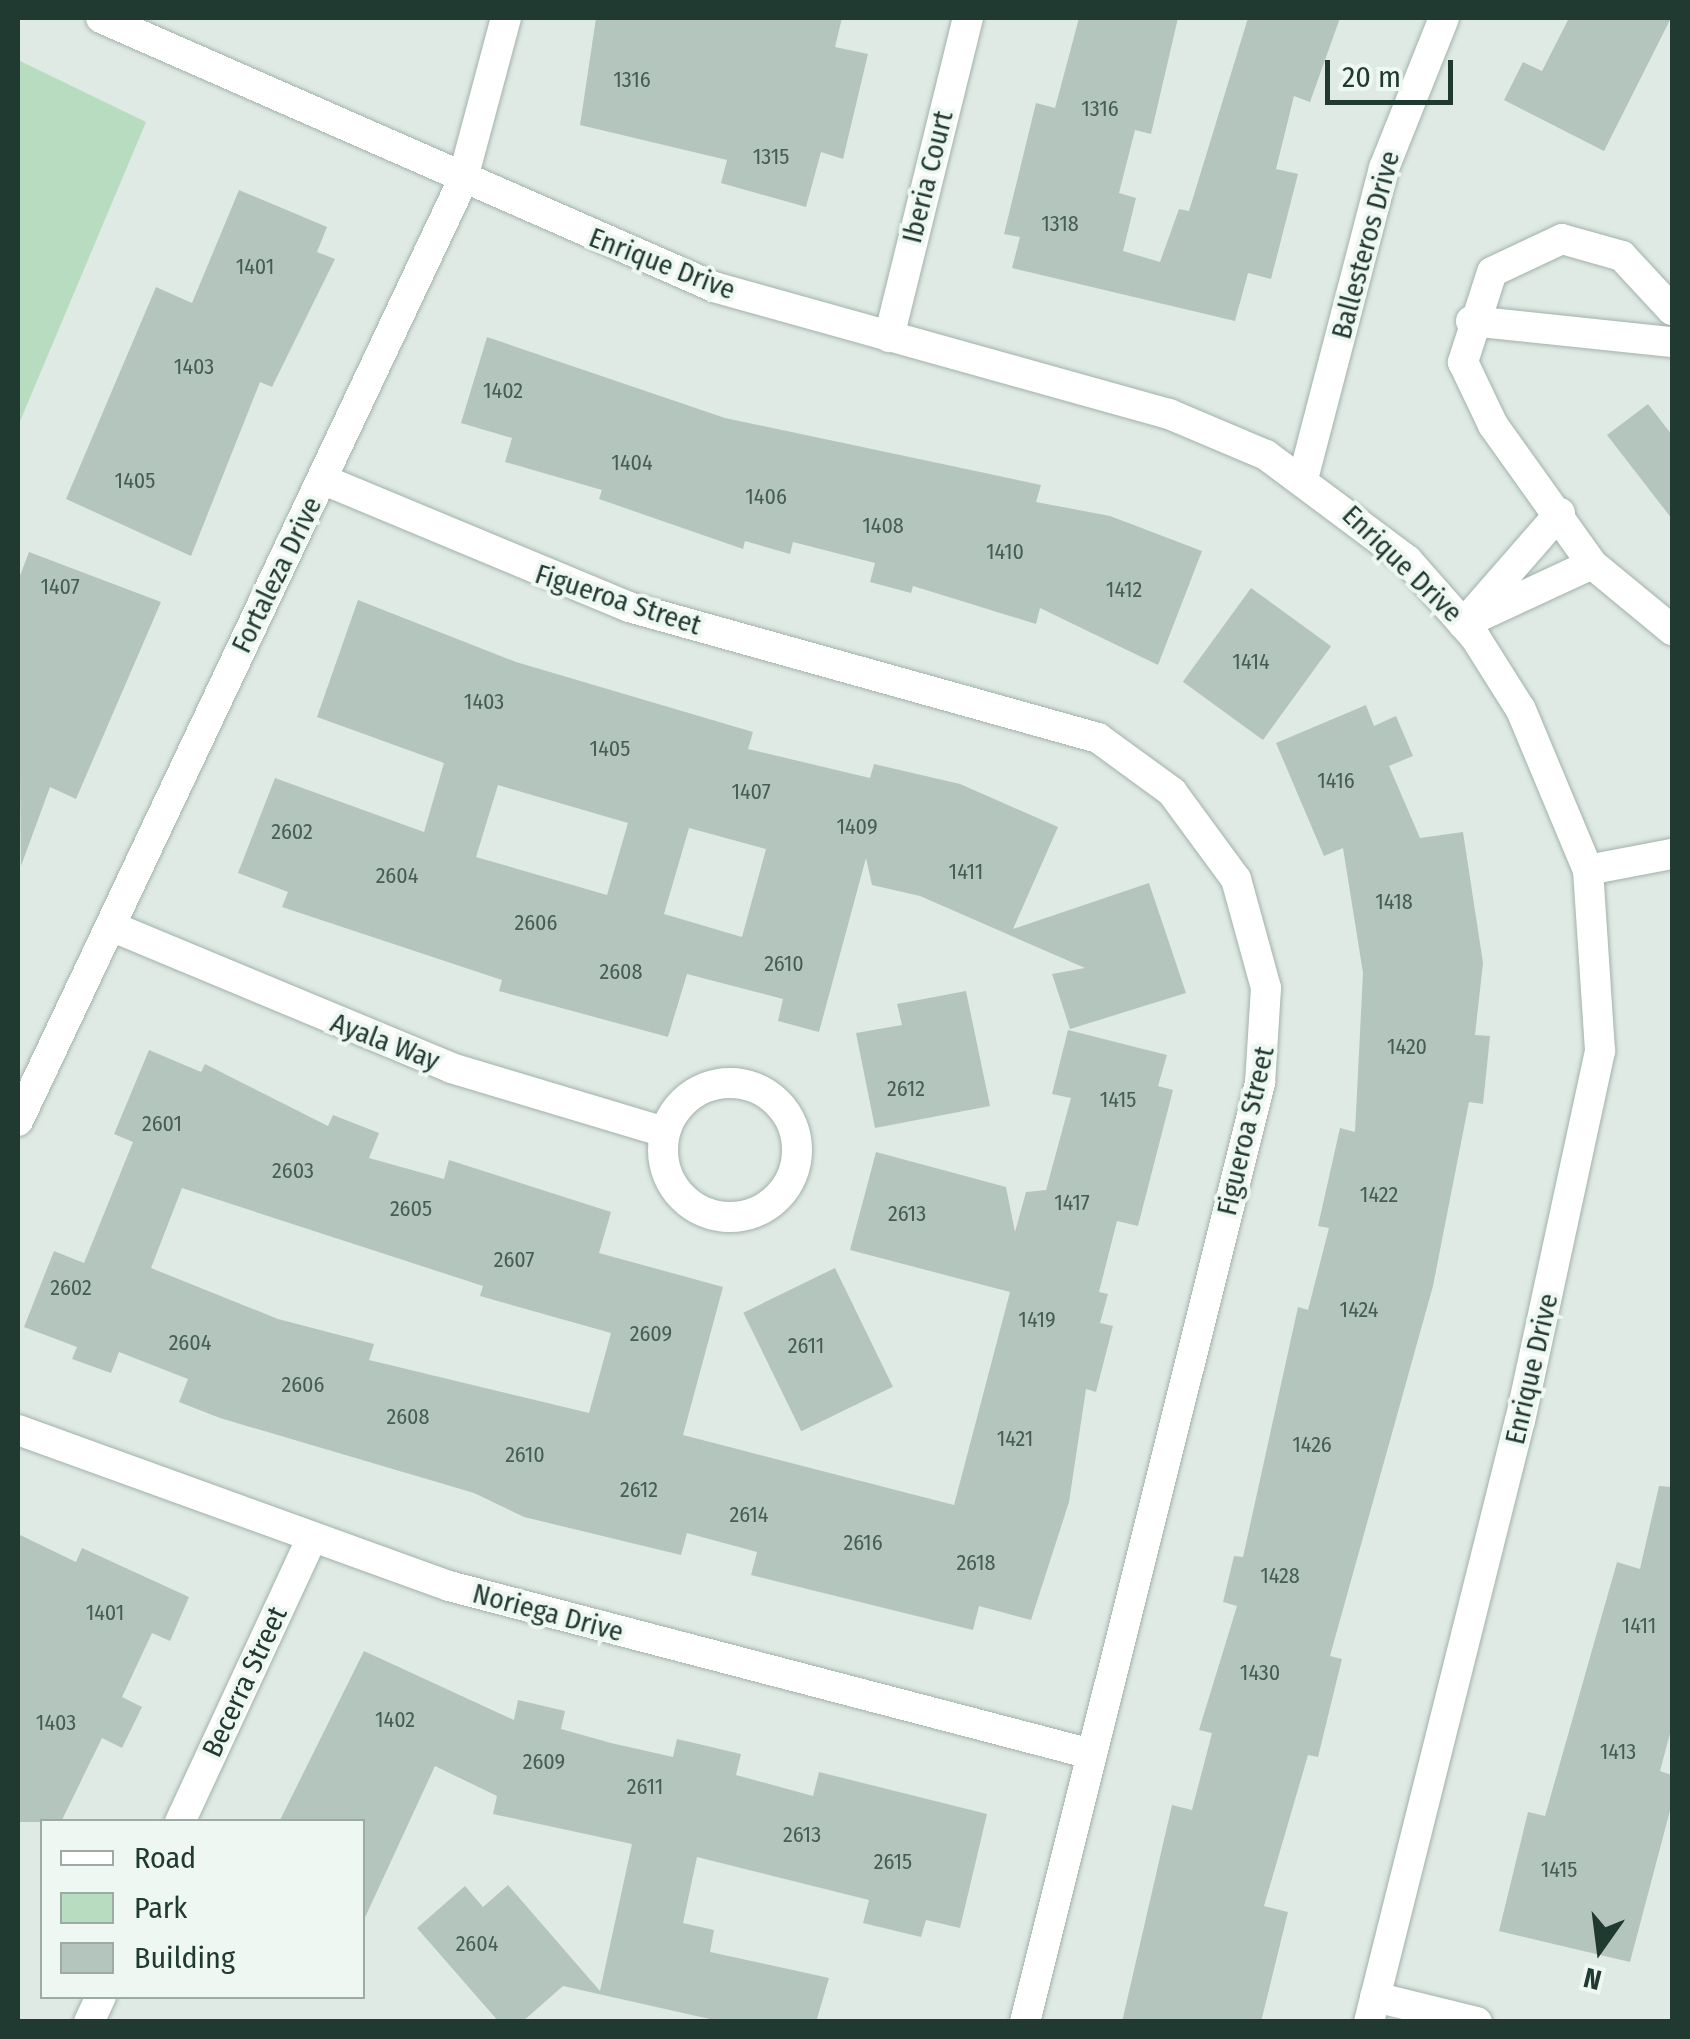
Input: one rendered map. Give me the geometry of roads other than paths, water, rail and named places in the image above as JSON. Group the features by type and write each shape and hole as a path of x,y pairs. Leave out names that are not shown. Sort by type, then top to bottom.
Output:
{"street":[{"name":"Enrique Drive","path":"101,18 462,182 714,286 1169,414 1303,479 1407,560 1463,624 1521,710 1588,870 1598,963 1594,1105 1372,2009"},
{"name":"Fortaleza Drive","path":"18,1121 113,928 462,182 506,18"},
{"name":"Iberia Court","path":"888,337 968,18"},
{"name":"Ballesteros Drive","path":"1303,479 1384,168 1444,18"},
{"path":"1672,310 1622,256 1562,239 1492,272 1471,321 1463,362 1493,425 1560,513 1592,564 1672,630"},
{"path":"1471,321 1672,342"},
{"name":"Figueroa Street","path":"324,480 629,608 1098,738 1172,792 1236,879 1266,988 1260,1083 1024,2022"},
{"path":"1463,624 1560,513"},
{"path":"1463,624 1592,564"},
{"path":"1588,870 1672,854"},
{"name":"Ayala Way","path":"113,928 452,1068 665,1132"},
{"path":"748,1085 793,1126 795,1168 768,1205 724,1217 682,1197 663,1156 665,1132 688,1098 748,1085"},
{"name":"Noriega Drive","path":"18,1430 310,1542 1091,1754"},
{"name":"Becerra Street","path":"181,1819 310,1542"},
{"path":"89,2022 100,1999"},
{"path":"1372,2009 1476,2022"}]}
